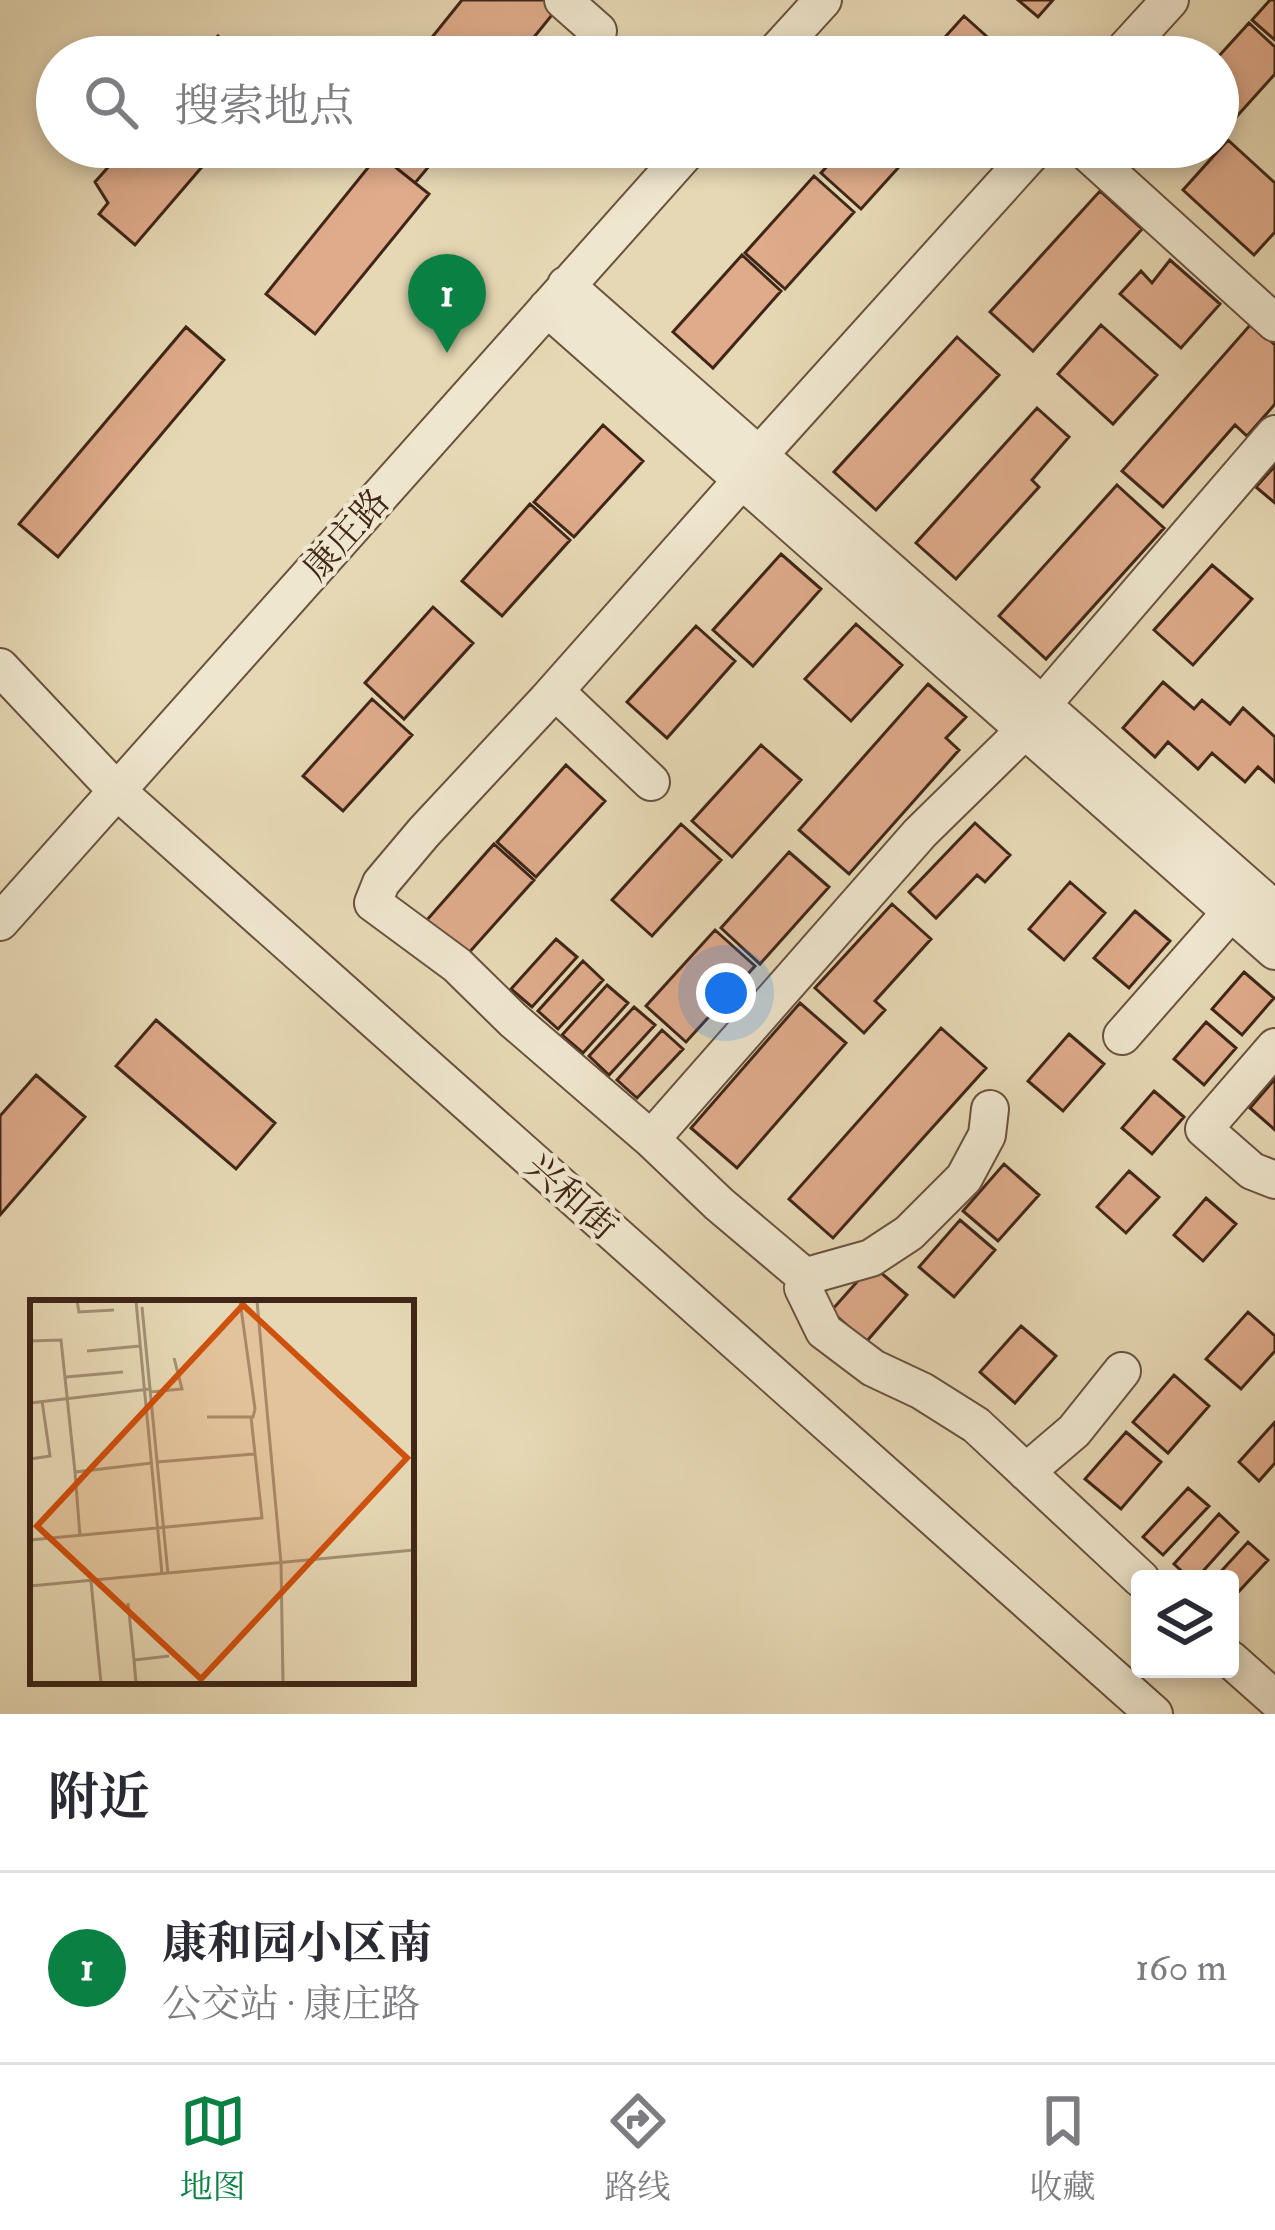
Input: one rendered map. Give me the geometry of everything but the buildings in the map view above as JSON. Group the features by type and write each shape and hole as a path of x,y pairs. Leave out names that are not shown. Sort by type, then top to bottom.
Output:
{"street":[{"path":"563,0 598,31"},
{"path":"790,36 823,0"},
{"path":"1137,36 1170,0"},
{"name":"康庄路","path":"0,922 672,168"},
{"path":"809,1280 513,1021 457,965 374,904 381,883 1017,168"},
{"path":"1104,168 1275,323"},
{"path":"556,296 1036,719 1275,910"},
{"path":"651,1139 920,833 1036,719 1275,434"},
{"name":"兴和街","path":"0,667 116,790 1154,1714"},
{"path":"555,692 651,782"},
{"path":"1036,719 1275,951"},
{"path":"1122,1036 1231,912"},
{"path":"1275,1047 1204,1129 1252,1171 1275,1180"},
{"path":"990,1109 987,1135 964,1178 909,1233 871,1258 814,1274 803,1288 824,1330 872,1368 922,1390 976,1425 1131,1570"},
{"path":"1026,1472 1074,1431 1122,1371"},
{"path":"1239,1667 1275,1699"}],"place":[{"name":"康和园小区南","path":"447,353"}]}
